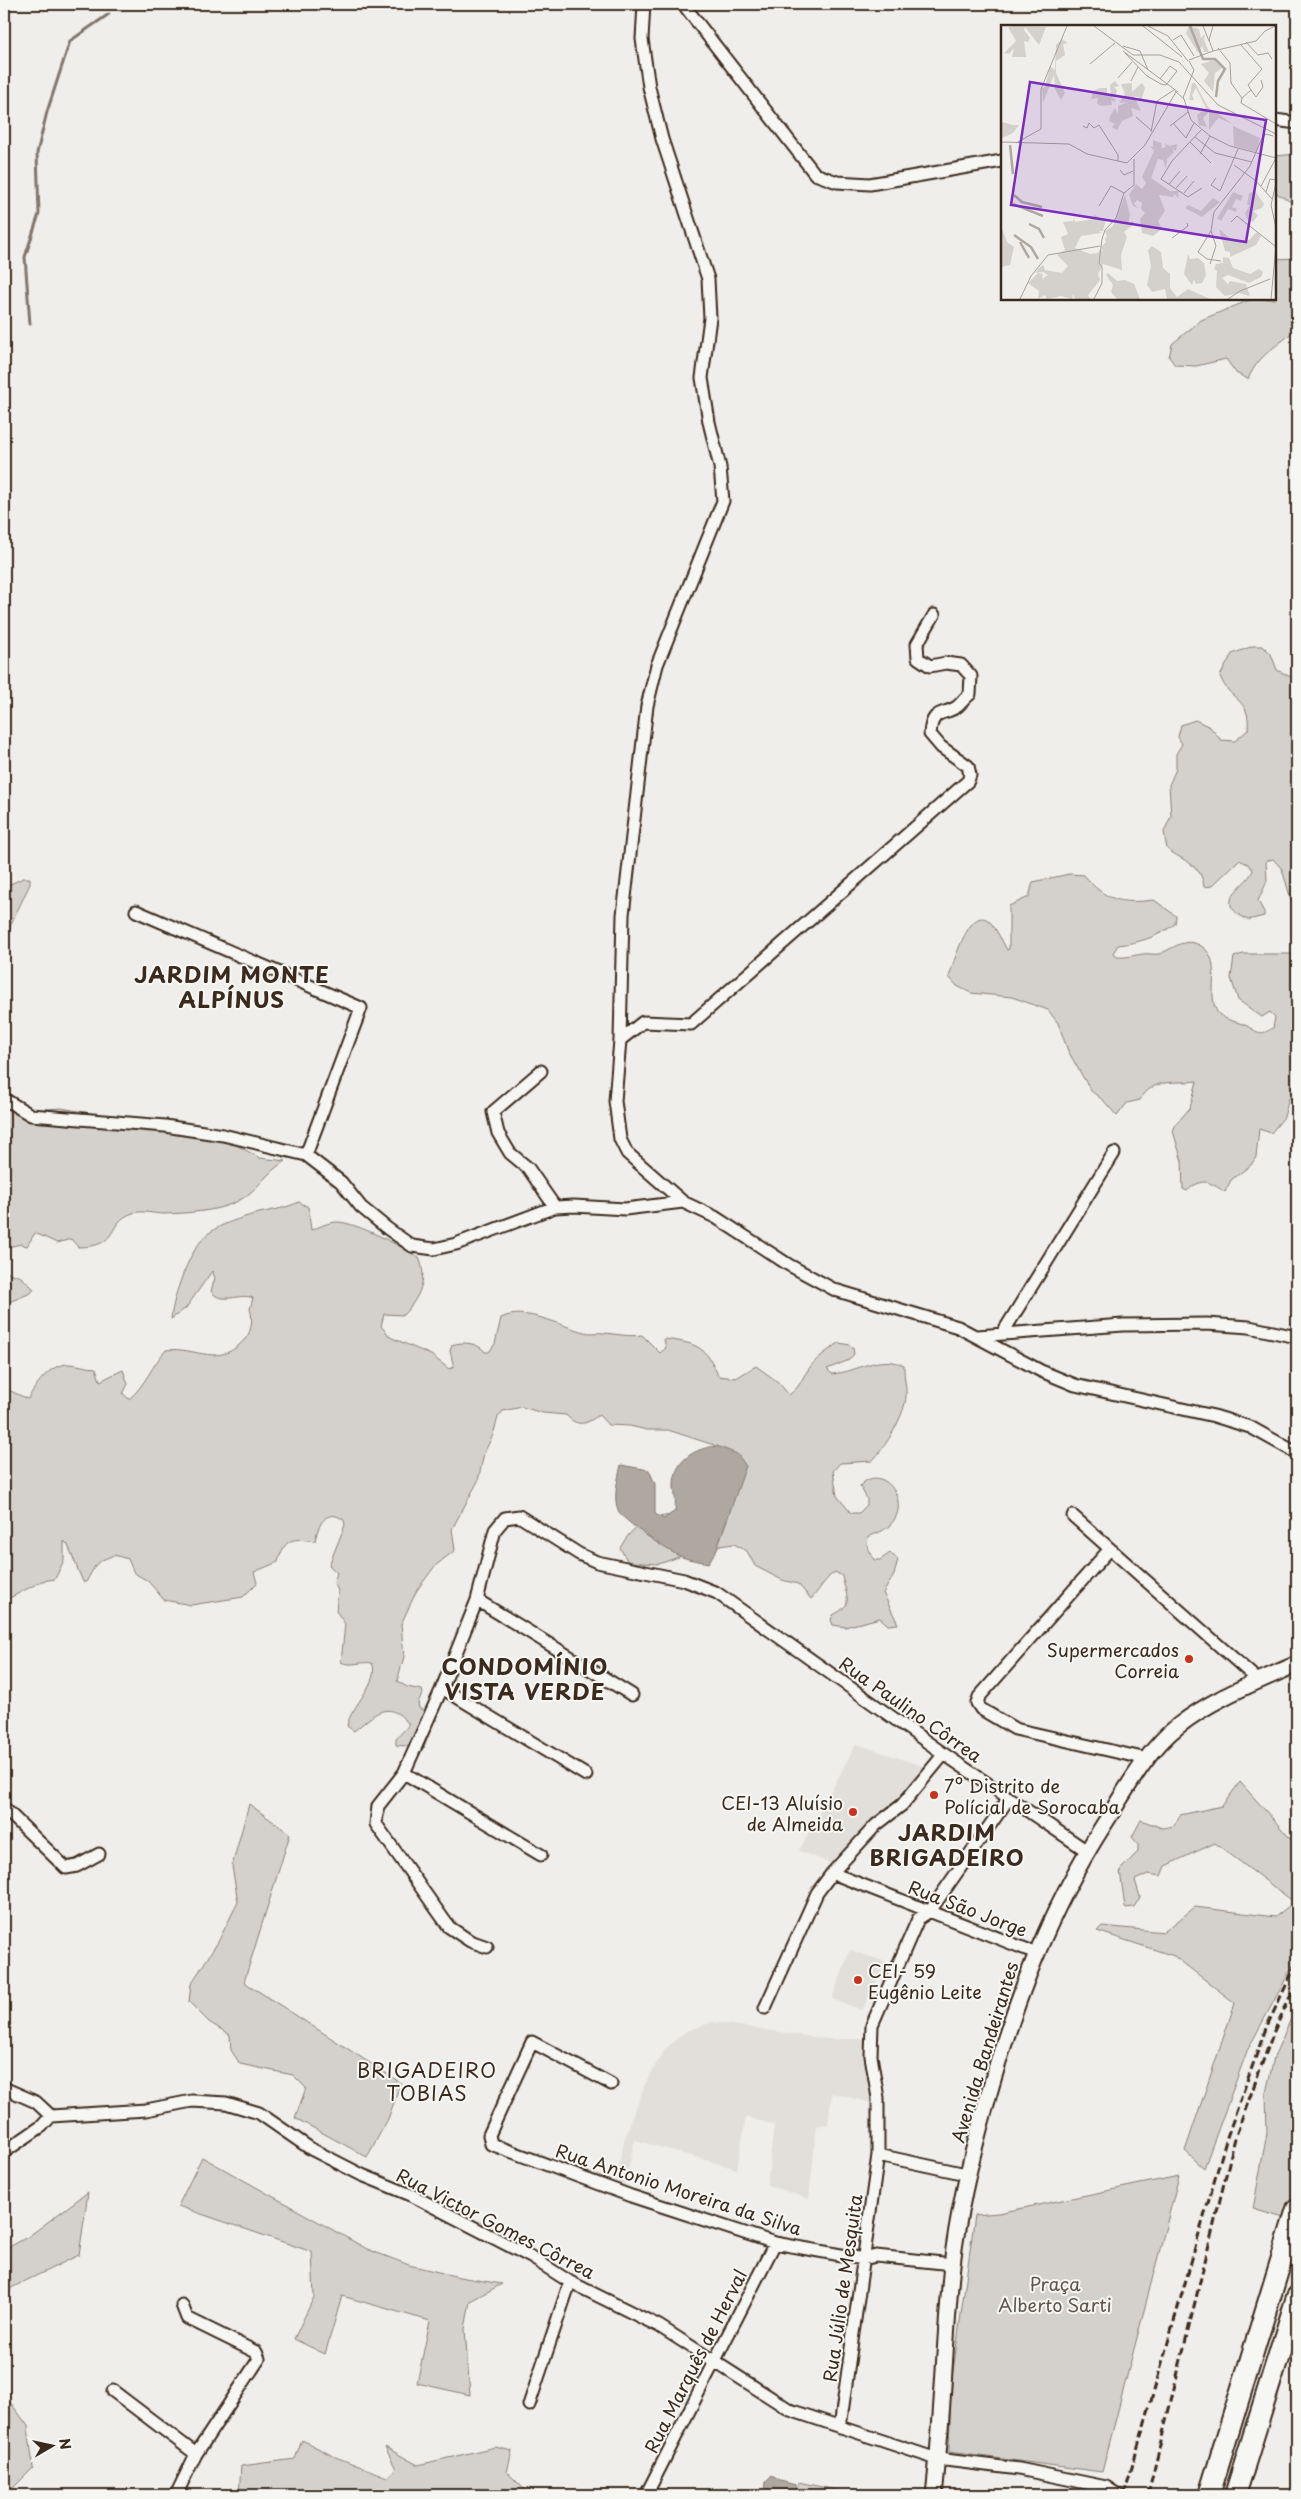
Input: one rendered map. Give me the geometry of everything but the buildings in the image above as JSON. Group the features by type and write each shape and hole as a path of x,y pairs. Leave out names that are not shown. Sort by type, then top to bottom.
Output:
{"highway":[{"path":"1209,2495 1297,2209"},
{"path":"1235,2495 1297,2298"}],"main road":[{"name":"Avenida Bandeirantes","path":"934,2495 952,2264 966,2174 997,2062 1018,1998 1036,1953 1087,1852 1147,1760 1176,1727 1214,1702 1297,1664"},
{"name":"Avenida Bandeirantes","path":"1259,1681 1297,1669"}],"street":[{"path":"644,4 642,39 649,87 662,139 708,279 710,318 702,378 709,422 720,468 723,501 657,665 647,706 622,915 620,1040 615,1102 620,1139 627,1153 683,1202 715,1217 783,1261 834,1290 940,1322 977,1336 1041,1371 1075,1385 1214,1416 1250,1428 1297,1453"},
{"path":"683,4 815,174 837,182 870,184 1001,162"},
{"path":"1276,120 1297,123"},
{"path":"620,1040 642,1022 691,1024 968,780 970,775 968,766 941,747 930,734 930,724 942,711 957,707 970,694 971,676 962,665 946,663 930,666 918,658 917,644 934,615"},
{"path":"136,911 361,1008 306,1155"},
{"path":"541,1071 493,1112 493,1119 498,1133 510,1153 528,1168 555,1207"},
{"path":"4,1099 31,1115 165,1126 214,1133 306,1155 341,1182 361,1207 412,1246 434,1249 456,1244 555,1207 574,1206 625,1209 683,1202"},
{"path":"1002,1334 1114,1153"},
{"path":"977,1336 1123,1325 1207,1324 1250,1327 1297,1336"},
{"name":"Rua Paulino Côrrea","path":"487,1948 470,1941 449,1927 376,1824 378,1806 404,1773 442,1688 477,1600 495,1530 505,1518 511,1516 519,1516 579,1554 597,1562 684,1580 717,1593 944,1754 1087,1852"},
{"path":"1073,1516 1259,1681"},
{"path":"1110,1550 978,1697 977,1703 981,1709 1015,1729 1147,1760"},
{"path":"477,1600 632,1695"},
{"path":"442,1688 586,1775"},
{"path":"766,2008 818,1893 832,1873 876,1824 902,1805 944,1754"},
{"path":"404,1773 541,1855"},
{"name":"Rua Júlio de Mesquita","path":"840,2427 878,2155 878,2098 871,2056 872,2025 918,1919 930,1911 1009,1798"},
{"path":"4,1808 66,1868 77,1866 99,1854"},
{"name":"Rua São Jorge","path":"832,1873 1036,1953"},
{"name":"Rua Antonio Moreira da Silva","path":"611,2084 532,2042 488,2140 491,2144 619,2191 775,2242 863,2259 876,2256 952,2264"},
{"path":"4,2088 36,2102 51,2116 42,2126 4,2152"},
{"name":"Rua Victor Gomes Côrrea","path":"51,2116 146,2110 192,2101 226,2103 259,2112 311,2149 362,2176 411,2195 531,2257 570,2282 659,2326 790,2410 937,2459 1019,2469 1106,2487 1118,2495"},
{"path":"878,2155 966,2174"},
{"name":"Rua Marquês de Herval","path":"646,2495 775,2242"},
{"path":"529,2405 570,2282"},
{"path":"176,2495 196,2454 259,2359 256,2352 187,2318 182,2305"},
{"path":"113,2391 196,2454"}],"shaded area":[{"path":"717,1446 737,1454 746,1466 716,1551 708,1563 685,1558 668,1550 638,1530 619,1512 616,1495 621,1465 649,1470 655,1484 655,1514 664,1519 675,1511 675,1478 681,1463 693,1453"},
{"name":"CEI-13 Aluísio de Almeida","path":"856,1744 929,1768 900,1802 835,1865 799,1851"},
{"name":"CEI- 59 Eugênio Leite","path":"850,1950 886,1962 862,2010 832,1999"},
{"path":"713,2022 827,2039 865,2039 871,2103 832,2093 828,2124 817,2126 809,2199 767,2185 774,2125 746,2117 737,2169 635,2140 624,2188 615,2182 625,2137 646,2082 665,2049 686,2031"},
{"path":"772,2476 780,2481 796,2485 793,2495 765,2494 766,2482"}],"green space":[{"path":"1297,154 1297,206 1276,193 1276,156"},
{"path":"1297,258 1297,328 1258,362 1248,379 1236,373 1226,359 1196,366 1175,365 1169,357 1172,344 1201,320 1250,300 1276,300 1276,259"},
{"path":"1253,646 1263,646 1271,654 1277,670 1297,680 1297,840 1295,844 1297,902 1292,903 1282,869 1273,859 1266,861 1267,881 1258,901 1264,916 1248,920 1231,907 1231,900 1253,870 1248,864 1239,860 1212,886 1204,887 1202,879 1195,868 1167,849 1164,832 1171,816 1169,785 1176,769 1176,754 1182,744 1178,737 1181,725 1195,720 1210,727 1221,740 1235,741 1248,730 1246,711 1224,685 1220,676 1232,654"},
{"path":"1069,874 1084,875 1099,890 1114,899 1123,901 1154,900 1176,916 1175,924 1168,929 1148,939 1118,945 1113,953 1117,957 1159,954 1179,944 1190,942 1201,946 1208,952 1212,960 1213,999 1219,1014 1257,1032 1262,1033 1273,1028 1275,1017 1270,1012 1262,1017 1238,1000 1231,978 1234,957 1243,954 1294,954 1297,959 1297,1095 1289,1098 1284,1117 1271,1133 1259,1129 1256,1157 1251,1165 1231,1180 1225,1192 1206,1182 1197,1184 1187,1191 1183,1189 1182,1161 1173,1131 1176,1124 1190,1108 1197,1081 1165,1083 1151,1088 1140,1100 1127,1103 1117,1116 1104,1101 1091,1091 1068,1051 1058,1023 1048,1010 1012,997 971,993 957,986 949,977 958,949 969,927 976,920 983,918 990,922 1007,950 1009,949 1009,906 1029,897 1033,882"},
{"path":"23,878 30,878 30,884 11,924 4,955 4,887"},
{"path":"4,1104 29,1110 61,1108 120,1118 202,1126 260,1158 286,1161 273,1170 244,1198 228,1205 210,1210 191,1212 164,1214 133,1213 124,1217 119,1222 107,1239 92,1246 78,1247 71,1239 57,1243 35,1233 27,1246 21,1244 8,1247 4,1244"},
{"path":"299,1202 308,1207 311,1230 331,1223 345,1223 379,1236 419,1258 423,1274 417,1296 403,1315 384,1314 381,1326 390,1337 431,1355 449,1369 454,1367 450,1351 452,1345 470,1344 479,1347 485,1352 489,1352 495,1344 501,1318 521,1314 543,1318 586,1333 627,1336 642,1335 660,1353 666,1348 664,1339 691,1344 704,1352 714,1366 718,1376 736,1378 756,1366 778,1382 789,1395 815,1362 839,1343 850,1345 853,1348 854,1354 849,1360 827,1369 832,1374 842,1373 876,1362 885,1361 904,1365 905,1404 894,1431 883,1448 872,1461 840,1463 833,1471 837,1496 851,1513 859,1513 867,1505 867,1499 860,1486 868,1480 877,1478 885,1481 897,1496 896,1516 887,1528 868,1537 867,1545 874,1560 880,1560 890,1553 898,1559 894,1575 883,1593 898,1624 888,1625 880,1618 845,1627 833,1625 831,1620 833,1615 840,1611 847,1603 842,1576 835,1572 832,1574 811,1599 798,1584 782,1580 755,1566 747,1551 734,1544 704,1548 659,1564 628,1562 620,1548 635,1528 663,1516 698,1512 722,1459 714,1445 668,1430 647,1430 630,1426 608,1425 599,1415 590,1421 578,1423 566,1415 543,1413 522,1407 503,1411 498,1417 493,1435 484,1453 478,1481 452,1529 455,1550 435,1566 417,1590 401,1624 404,1657 397,1681 407,1687 422,1690 423,1693 418,1702 419,1708 438,1720 420,1724 420,1727 430,1731 424,1748 396,1745 396,1739 408,1726 408,1723 394,1711 387,1710 374,1715 354,1731 347,1726 353,1711 369,1686 374,1670 372,1663 348,1664 341,1662 345,1624 336,1611 338,1591 334,1582 337,1573 329,1565 345,1525 344,1520 338,1517 332,1516 324,1520 318,1529 315,1541 295,1540 287,1544 278,1562 254,1572 257,1583 243,1597 191,1605 164,1600 148,1581 134,1573 128,1559 114,1555 102,1560 95,1566 86,1582 83,1582 68,1545 64,1541 64,1560 55,1579 42,1581 4,1601 4,1388 28,1399 49,1371 62,1365 72,1364 96,1368 100,1381 123,1370 128,1384 123,1394 129,1399 140,1388 166,1350 217,1355 236,1348 250,1332 252,1320 250,1309 253,1298 242,1296 220,1298 215,1295 211,1291 215,1278 212,1271 186,1308 171,1319 175,1298 189,1260 195,1249 209,1233 225,1224"},
{"path":"4,1271 21,1277 34,1289 31,1293 4,1304"},
{"path":"1240,1782 1297,1846 1297,1958 1247,2051 1204,2168 1185,2151 1235,2003 1174,1956 1097,1931 1102,1926 1164,1932 1195,1907 1275,1917 1294,1902 1215,1843 1165,1866 1161,1876 1148,1874 1135,1880 1140,1897 1134,1907 1125,1908 1120,1870 1138,1852 1138,1844 1132,1837 1141,1820 1162,1828 1174,1826 1180,1815 1222,1806"},
{"path":"249,1804 290,1834 244,1982 401,2083 388,2119 367,2157 295,2118 306,2088 293,2075 240,2064 231,2050 230,2035 209,2022 189,2002 191,1984 218,1942 238,1902 232,1866"},
{"path":"1297,2005 1297,2182 1287,2219 1253,2209 1267,2133 1266,2093 1274,2057"},
{"path":"202,2157 367,2249 409,2265 459,2277 502,2284 470,2301 465,2329 470,2395 417,2383 430,2321 342,2296 325,2354 294,2339 314,2297 312,2252 178,2206"},
{"name":"Praça Alberto Sarti","path":"1179,2176 1102,2472 949,2452 951,2385 975,2215 999,2213"},
{"path":"88,2192 79,2255 11,2288 4,2313 4,2250 29,2236"},
{"path":"4,2394 28,2426 33,2468 10,2491 12,2495 4,2495"},
{"path":"302,2440 333,2456 387,2477 396,2469 385,2447 418,2465 495,2447 512,2451 507,2472 530,2495 239,2495 241,2466 295,2459"},
{"path":"798,2482 860,2495 797,2495"}],"waterway":[{"path":"30,324 25,257 39,214 37,153 47,112 70,41 109,14"},
{"path":"4,26 8,22"}],"railway":[{"path":"1124,2495 1227,2137 1266,2028 1297,1962"},
{"path":"1148,2495 1235,2138 1274,2031 1297,1982"}],"place":[{"name":"Supermercados Correia","path":"1189,1659"},
{"name":"7º Distrito de Polícial de Sorocaba","path":"934,1795"},
{"name":"CEI-13 Aluísio de Almeida","path":"853,1812"},
{"name":"CEI- 59 Eugênio Leite","path":"858,1980"}],"district":[{"name":"JARDIM MONTE ALPÍNUS","path":"232,986"},
{"name":"CONDOMÍNIO VISTA VERDE","path":"525,1678"},
{"name":"JARDIM BRIGADEIRO","path":"947,1844"},
{"name":"BRIGADEIRO TOBIAS","path":"427,2082"}]}
